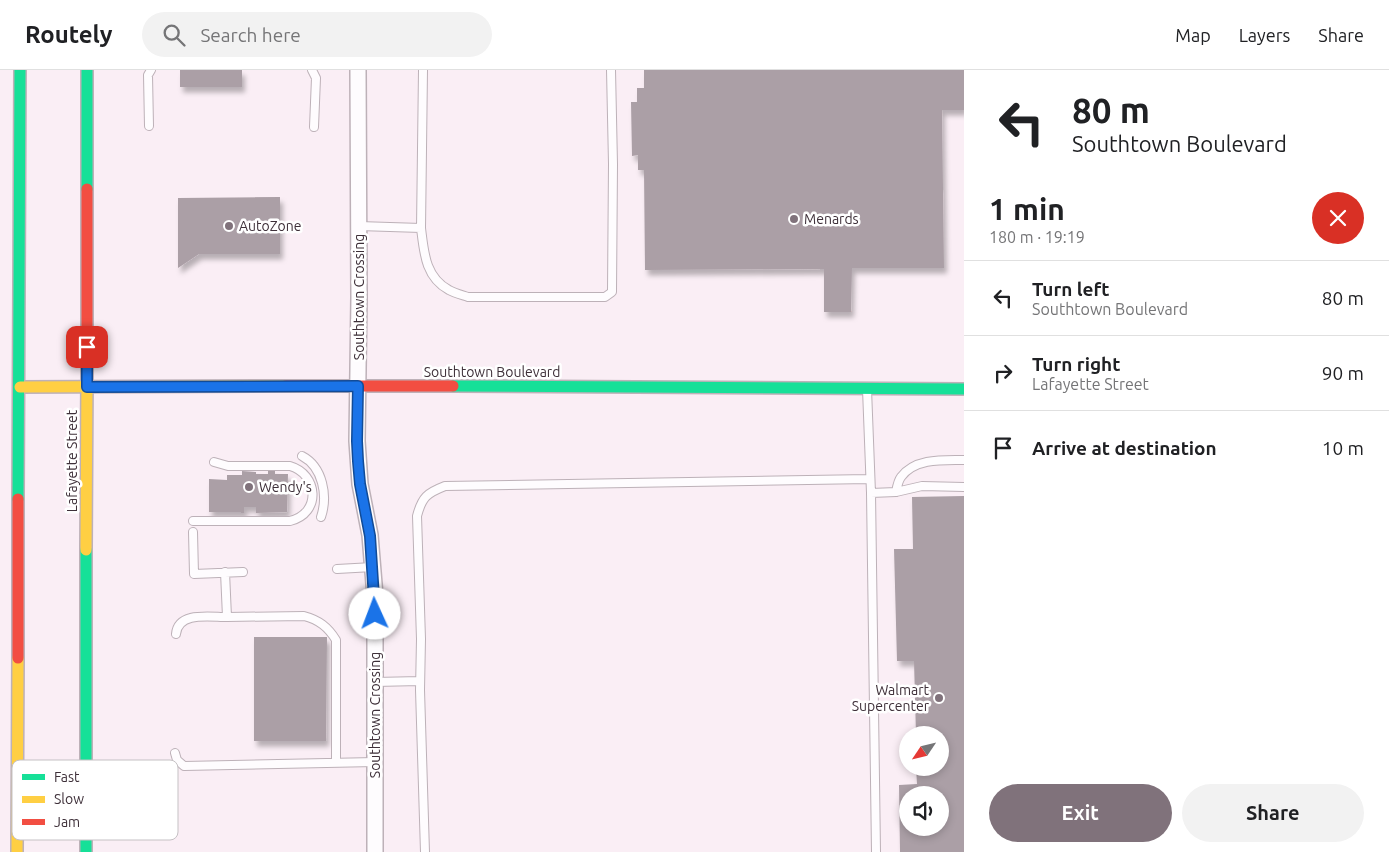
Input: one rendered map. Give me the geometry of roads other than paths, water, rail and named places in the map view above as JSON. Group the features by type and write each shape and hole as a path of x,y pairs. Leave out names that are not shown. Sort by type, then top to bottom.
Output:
{"main road":[{"path":"18,760 20,70"},
{"name":"Lafayette Street","path":"86,760 87,70"},
{"name":"Southtown Boulevard","path":"20,387 358,386 964,390"}],"street":[{"name":"Southtown Crossing","path":"358,70 357,441 359,469 370,536 375,596 375,852"}],"lane":[{"path":"149,126 148,75 150,70"},
{"path":"312,70 316,78 314,127"},
{"path":"423,70 421,228 425,260 434,278 449,290 468,297 605,297 612,292 613,164 611,70"},
{"path":"359,226 421,228"},
{"path":"867,389 871,493 876,852"},
{"path":"302,456 314,464 322,484 324,508 321,517"},
{"path":"896,492 900,479 908,470 932,460 964,460"},
{"path":"193,521 290,521 302,517 311,507 312,491 310,483 299,468 290,466 228,466 214,462"},
{"path":"425,852 417,516 420,503 431,492 445,486 869,479"},
{"path":"871,493 896,492 922,486 964,487"},
{"path":"193,532 194,574 242,572"},
{"path":"336,568 373,567"},
{"path":"225,572 227,617"},
{"path":"176,634 180,622 190,618 304,616 316,619 330,631 336,640 336,763"},
{"path":"375,682 420,681"},
{"path":"175,753 177,760"},
{"path":"178,761 184,766 376,762"}],"place":[{"name":"Menards","path":"794,219"},
{"name":"AutoZone","path":"229,226"},
{"name":"Wendy's","path":"249,487"},
{"name":"Walmart Supercenter","path":"939,698"}]}
